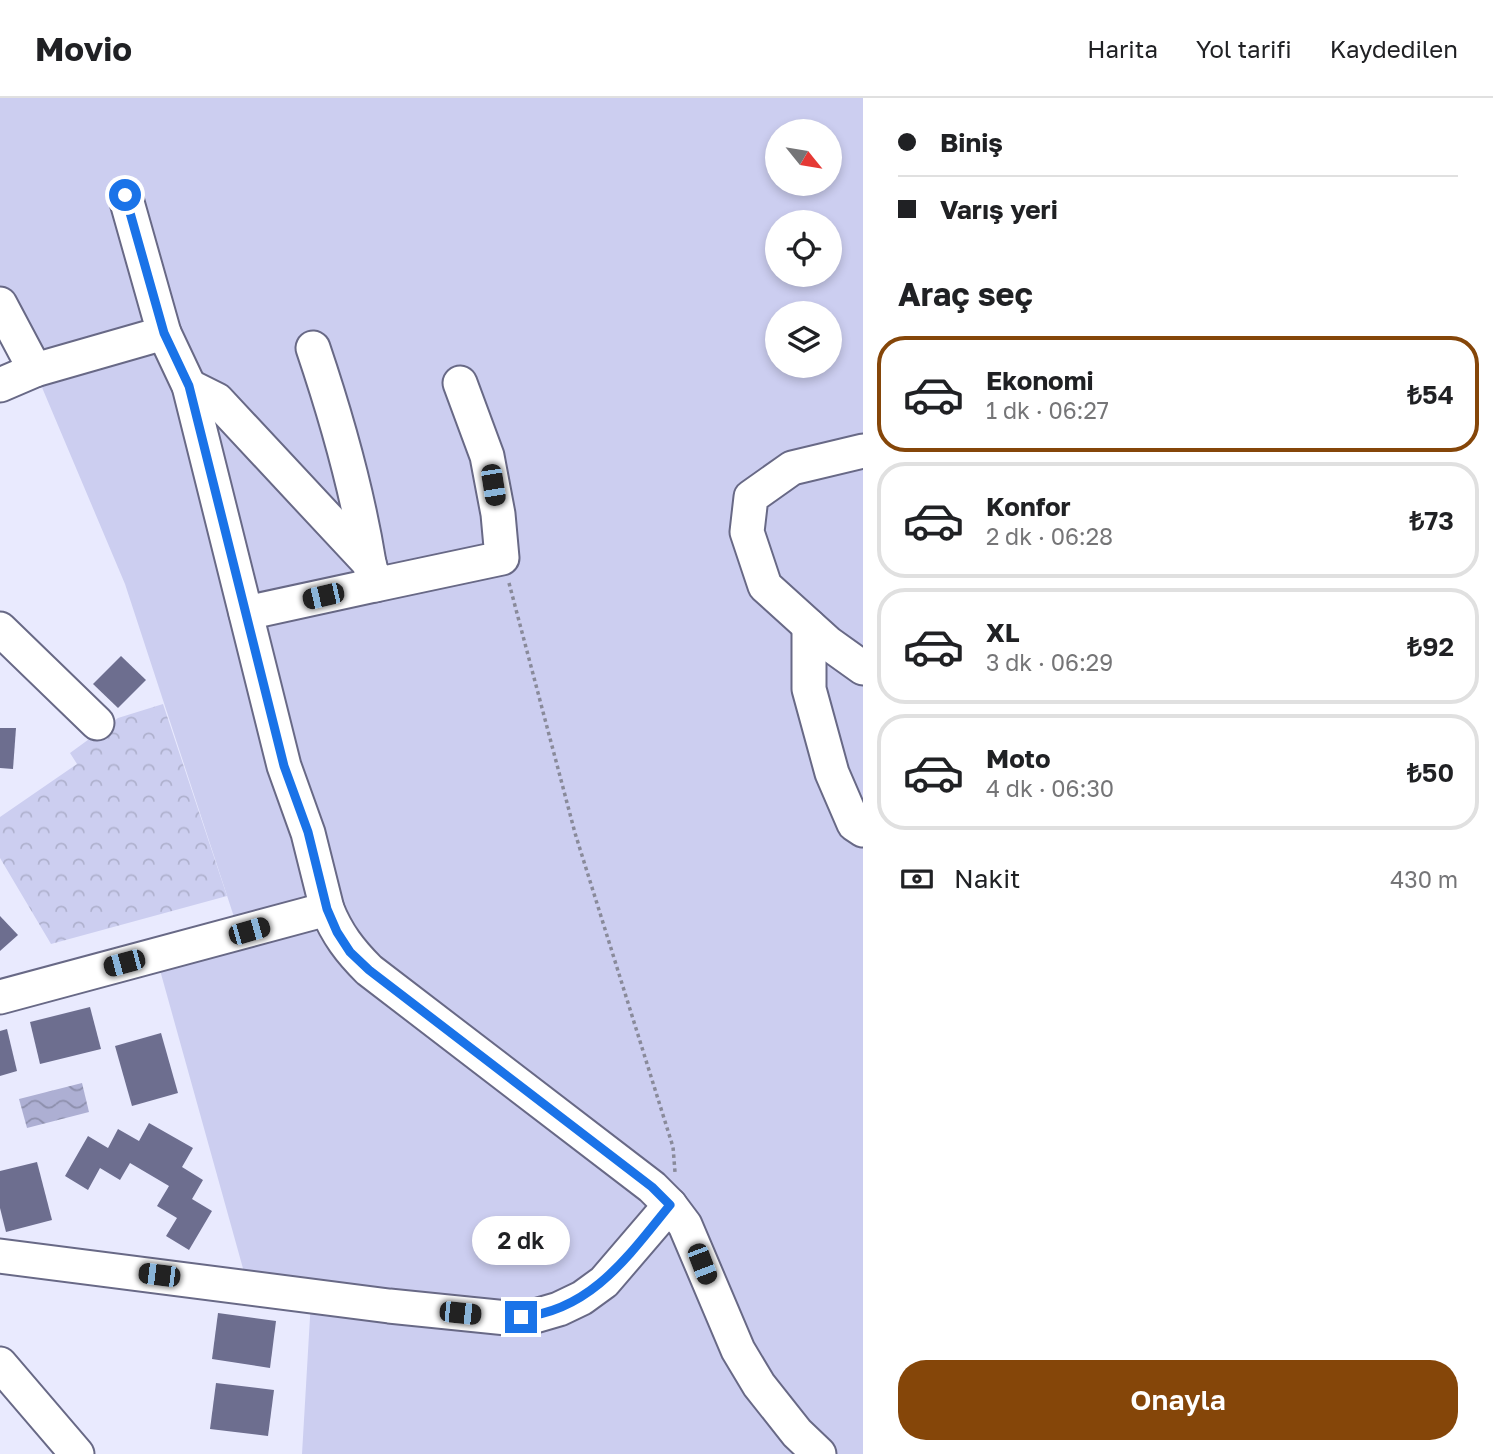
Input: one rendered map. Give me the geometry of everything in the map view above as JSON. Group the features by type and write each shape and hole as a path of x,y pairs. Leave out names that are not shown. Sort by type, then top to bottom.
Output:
{"street":[{"path":"125,195 164,333 189,386 284,766 308,832 327,909 337,932 350,952 369,970 652,1187 670,1205 694,1244 738,1350 759,1385 785,1419 819,1454"},
{"path":"0,303 35,370"},
{"path":"0,385 35,370 164,333"},
{"path":"313,348 350,468 372,574"},
{"path":"246,614 372,574 502,558 498,514 486,456 460,383"},
{"path":"189,386 217,400 372,574"},
{"path":"863,451 792,468 751,496 747,532 765,586 828,643 863,668"},
{"path":"809,626 809,689 832,773 854,824 863,830"},
{"path":"0,629 97,723"},
{"path":"0,998 327,909"},
{"path":"0,1256 389,1306 516,1317 535,1316 582,1298 604,1282 670,1205"},
{"path":"0,1364 77,1454"}],"path":[{"path":"502,558 575,833 673,1147 675,1176 670,1205"}],"green space":[{"path":"0,98 863,98 863,1454 302,1454 312,1283 244,1272 153,945 235,920 125,584 30,359 0,307"},
{"path":"163,704 227,896 51,944 0,858 0,817 77,764 70,753 118,718"}],"water":[{"path":"82,1083 89,1112 27,1128 19,1099"}],"building":[{"path":"121,656 146,680 118,708 93,684"},
{"path":"0,728 16,728 13,769 0,768"},
{"path":"0,916 18,935 0,951"},
{"path":"90,1007 101,1049 40,1064 30,1022"},
{"path":"7,1029 17,1071 0,1076 0,1031"},
{"path":"161,1033 178,1093 132,1106 115,1046"},
{"path":"149,1123 193,1148 182,1167 203,1180 192,1199 212,1211 189,1250 166,1236 177,1218 157,1206 169,1186 130,1163 120,1180 100,1168 88,1190 65,1176 88,1136 108,1148 118,1129 139,1141"},
{"path":"37,1162 52,1220 6,1232 0,1208 0,1171"},
{"path":"218,1313 276,1321 270,1368 212,1359"},
{"path":"216,1383 274,1390 268,1436 210,1429"}],"route":[{"path":"125,195 164,333 189,386 284,766 308,832 327,909 337,932 350,952 369,970 652,1187 670,1205 604,1282 582,1298 559,1309 521,1317"}]}
